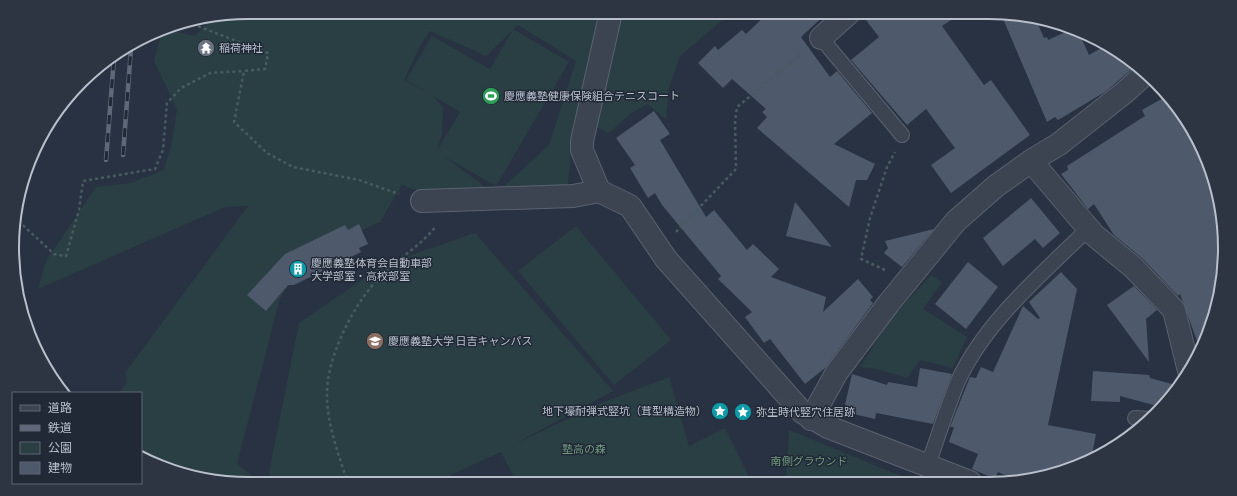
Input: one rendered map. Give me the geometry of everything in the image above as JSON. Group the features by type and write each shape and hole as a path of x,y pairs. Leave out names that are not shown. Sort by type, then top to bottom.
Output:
{"street":[{"path":"599,191 582,150 582,142 609,19"},
{"path":"821,38 842,19"},
{"path":"811,419 837,372 907,281 956,221 996,186 1031,161 1059,144 1141,77"},
{"path":"1031,161 1088,229 1114,253 1134,268 1174,310 1187,362"},
{"path":"422,201 493,197 573,196 599,191 630,206 656,246 717,318 802,412 811,419 958,477"}],"lane":[{"path":"821,38 902,135"},
{"path":"928,465 960,379 981,341 1028,287 1088,229"},
{"path":"1135,418 1142,418"}],"path":[{"path":"20,223 54,254 66,256 79,210 83,181 155,169 163,150 167,103 181,88 210,73 265,69 268,53 195,25"},
{"path":"656,246 673,235 736,169 735,121 737,107 821,38"},
{"path":"244,71 234,122 267,153 293,168 359,180 422,201"},
{"path":"887,167 870,218 861,258 907,281"},
{"path":"346,477 330,421 327,394 332,361 360,300 380,277 434,228 456,200"}],"green space":[{"path":"233,19 724,19 680,56 669,88 666,119 647,104 630,114 609,133 575,117 567,191 499,191 549,145 576,61 518,25 513,29 569,62 496,186 445,157 488,189 421,192 402,185 380,222 314,251 280,298 237,464 254,477 233,477 203,473 160,460 142,450 142,392 121,392 127,382 125,373 248,206 225,207 38,289 46,261 96,187 131,183 164,170 172,142 177,109 154,61 161,36 174,31 195,36 208,22","holes":["513,30 490,69 432,36 406,80 429,94 404,80 420,46 430,31 486,56","433,96 460,112 437,151 442,133 443,107"]},
{"path":"576,226 671,340 614,385 518,271"},
{"name":"塾高の森","path":"475,233 613,391 513,445 601,403 669,377 689,446 725,428 749,477 514,477 501,452 446,477 270,477 269,472 299,323 385,264"},
{"path":"931,275 942,282 923,309 967,337 953,368 920,360 907,378 876,369 860,367 890,320"},
{"name":"南側グラウンド","path":"789,430 904,477 786,477"}],"building":[{"path":"762,19 820,19 801,37 830,77 837,71 872,113 834,144 875,164 867,180 856,180 849,207 757,128 767,117 762,112 766,109 732,79 723,88 698,63 715,46 718,50 742,30 746,34"},
{"path":"865,19 952,19 942,26 984,85 991,80 1030,135 951,193 931,165 955,148 926,109 907,125 851,60 879,37"},
{"path":"1003,19 1038,24 1044,38 1047,37 1048,40 1066,32 1077,36 1081,38 1089,55 1101,48 1132,69 1105,92 1058,120 1055,117 1047,122"},
{"path":"1162,99 1171,109 1201,160 1214,203 1218,233 1218,263 1214,293 1206,322 1198,342 1180,294 1178,296 1143,259 1114,235 1094,204 1088,209 1061,174 1068,170 1067,166 1145,116 1142,110"},
{"path":"654,111 670,134 660,140 706,217 714,210 747,250 753,244 779,269 771,277 826,297 823,312 858,279 873,297 870,300 873,303 825,368 805,384 770,339 764,343 745,317 752,312 718,279 721,276 662,205 655,193 648,198 630,168 635,165 616,138"},
{"path":"1031,198 1060,233 1043,248 1035,239 1003,266 983,238"},
{"path":"795,202 832,247 786,236"},
{"name":"慶應義塾体育会自動車部 大学部室・高校部室","path":"359,224 368,244 359,248 361,252 294,285 288,285 266,311 247,295 285,254 345,225 348,230"},
{"path":"934,229 902,267 884,253 888,248 885,241"},
{"path":"968,262 998,287 966,329 935,304"},
{"path":"1061,272 1077,289 1048,425 1096,434 1093,452 1077,460 1034,473 1008,476 998,472 996,477 990,477 972,469 978,454 949,442 954,427 950,427 970,377 976,378 981,367 993,372 1023,306 1038,319 1040,318 1029,302"},
{"path":"1134,286 1157,310 1146,319 1149,362 1107,305"},
{"path":"920,368 952,374 933,424 876,413 875,419 849,413 850,407 845,405 852,374 887,385 888,382 917,387"},
{"path":"1093,371 1149,375 1150,378 1173,384 1155,405 1120,396 1120,402 1091,401"}],"railway":[{"path":"123,155 131,52"},
{"path":"106,160 114,63"}],"place":[{"name":"稲荷神社","path":"206,48"},
{"name":"慶應義塾健康保険組合テニスコート","path":"491,96"},
{"name":"慶應義塾体育会自動車部 大学部室・高校部室","path":"298,269"},
{"name":"慶應義塾大学 日吉キャンパス","path":"375,341"},
{"name":"地下壕耐弾式竪坑（茸型構造物）","path":"720,411"},
{"name":"弥生時代竪穴住居跡","path":"743,412"}]}
